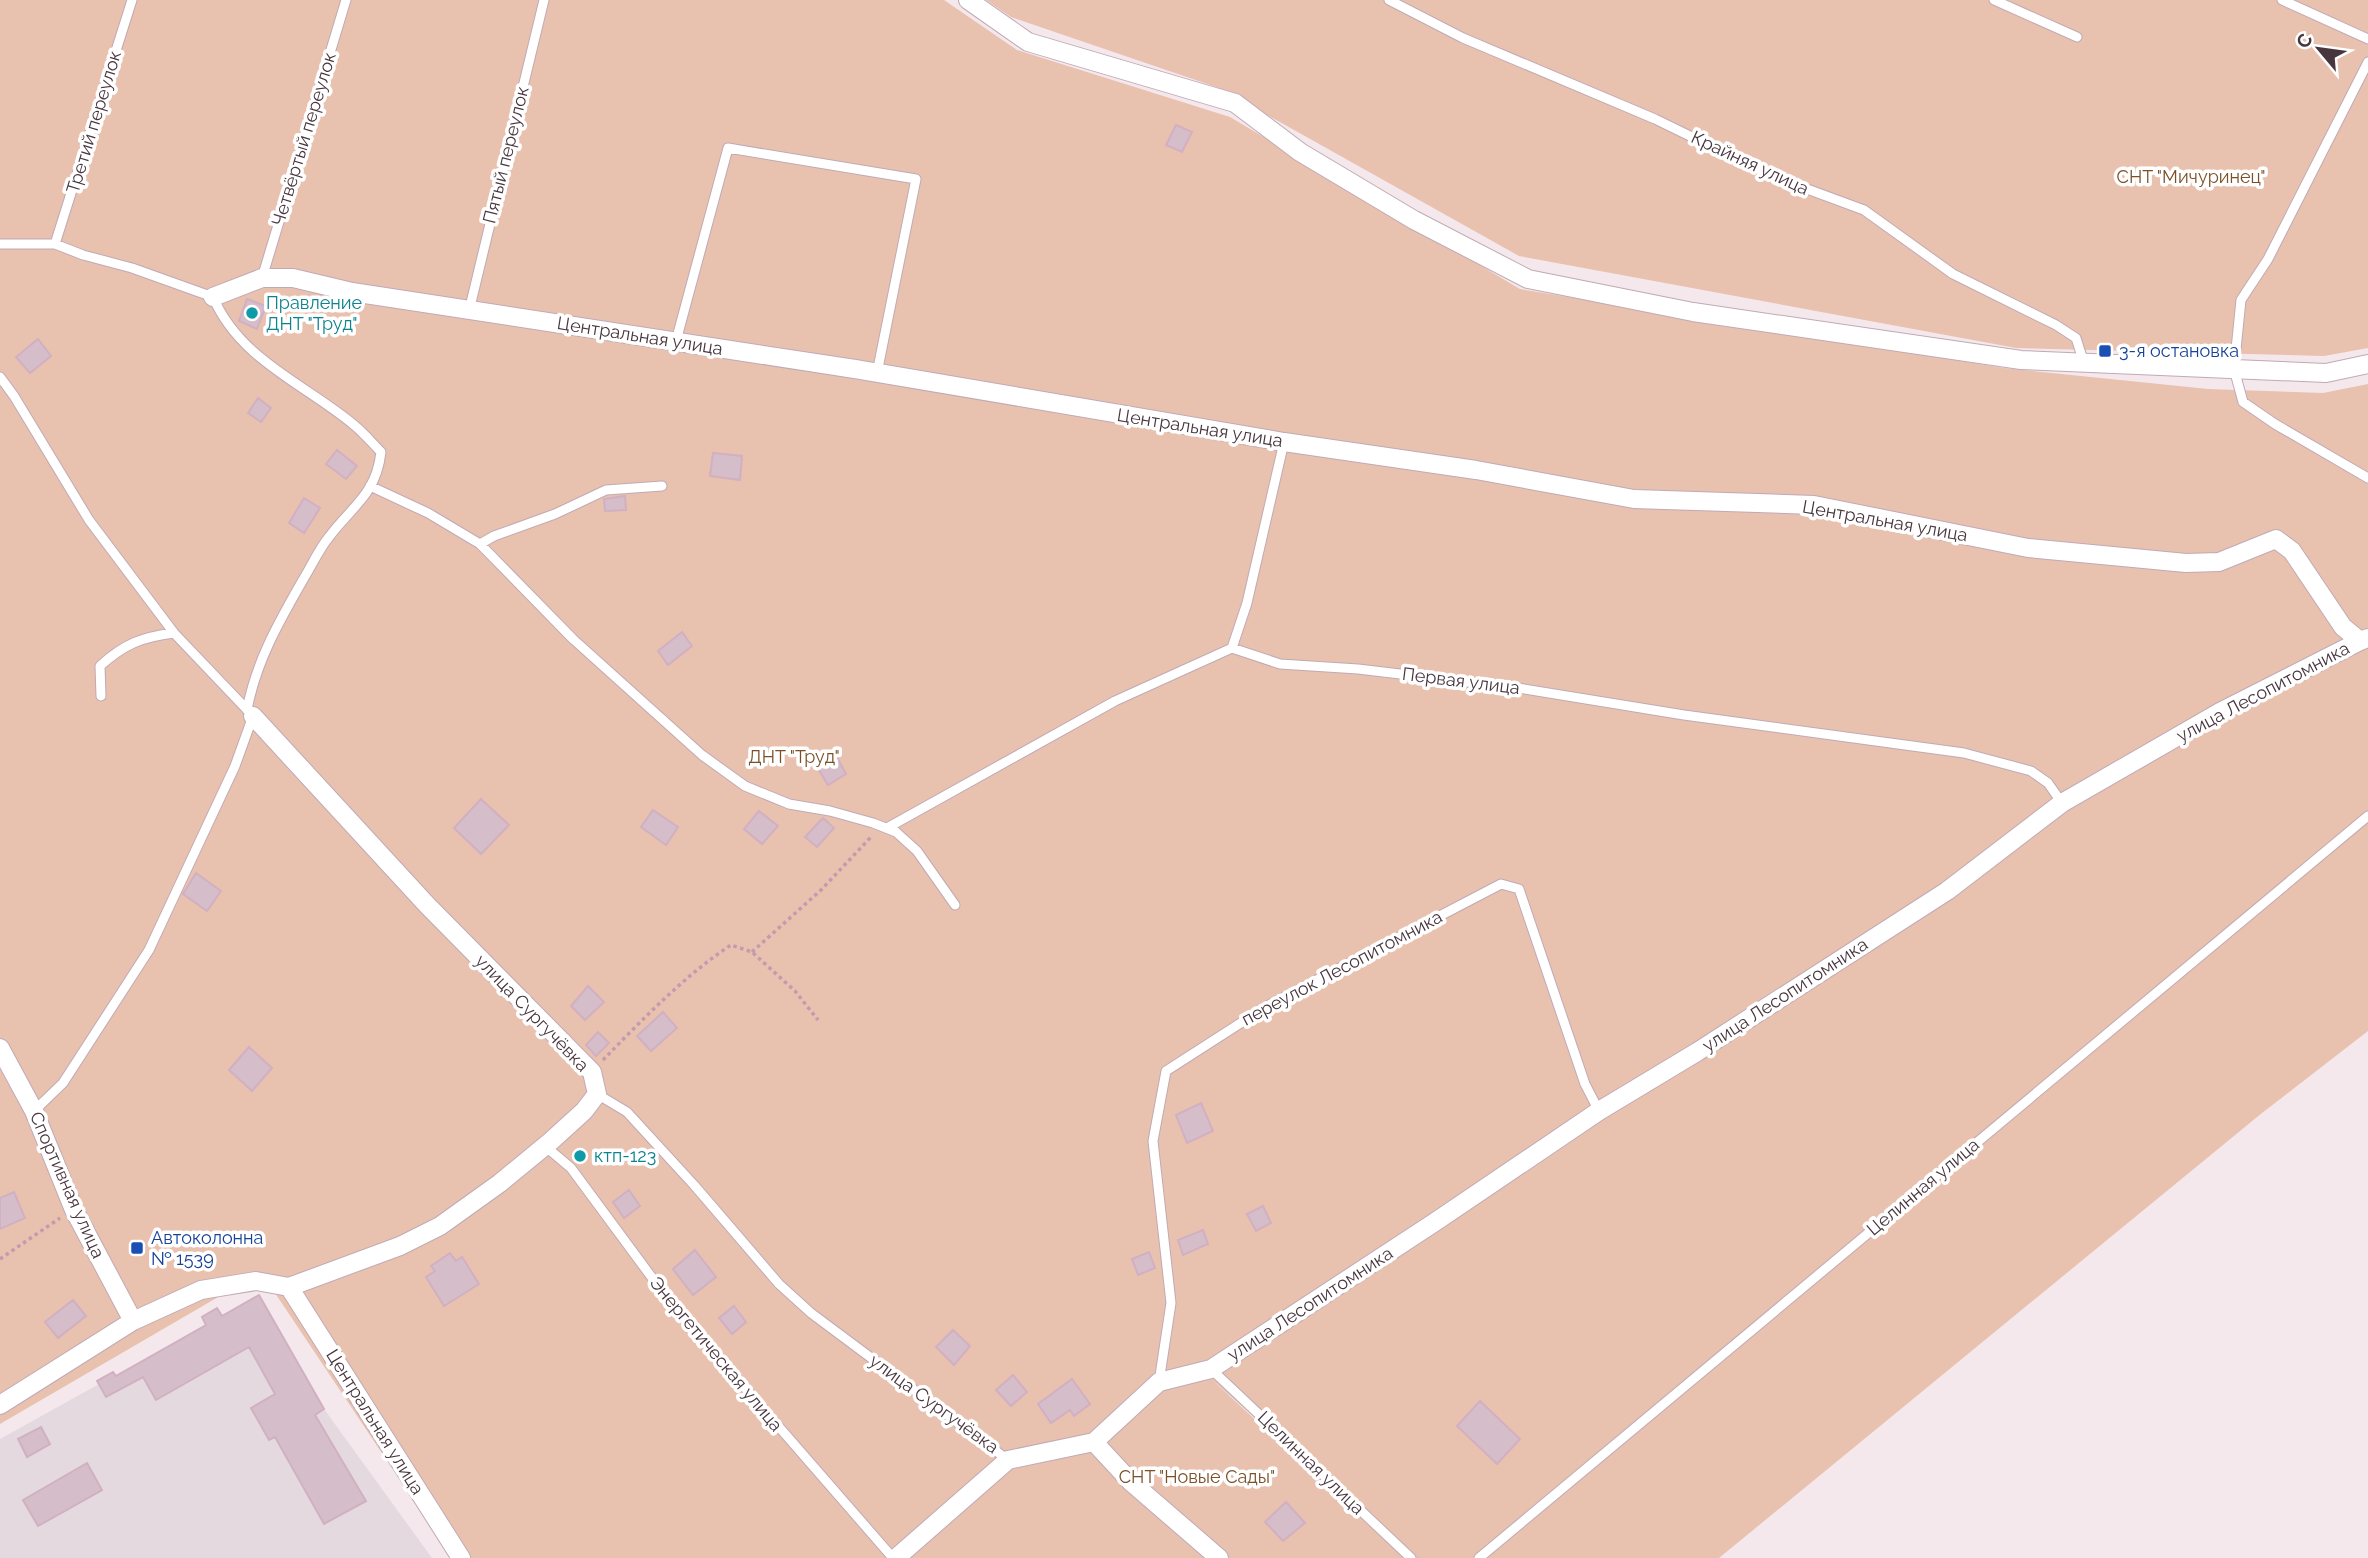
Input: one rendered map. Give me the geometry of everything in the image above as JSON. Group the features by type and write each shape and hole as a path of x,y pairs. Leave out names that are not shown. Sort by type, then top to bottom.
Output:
{"street":[{"path":"968,0 1028,42 1235,103 1300,152 1414,220 1528,279 1706,314 2021,360 2326,373 2368,364"},
{"name":"Центральная улица","path":"213,297 262,278 293,278 352,292 877,373 1284,442 1476,470 1634,499 1814,505 2028,548 2197,563 2219,562 2276,539 2292,551 2343,628 2364,639"},
{"name":"улица Лесопитомника","path":"1211,1368 1600,1111 1697,1052 1947,891 2062,803 2220,712 2364,639"},
{"name":"улица Сургучёвка","path":"250,713 427,905 592,1072 597,1094"},
{"name":"Спортивная улица","path":"0,1048 34,1111 74,1210 132,1321"},
{"path":"0,1405 132,1321 201,1290 256,1282 289,1287 400,1246 440,1226 500,1183 545,1146 584,1111 597,1094"},
{"name":"Центральная улица","path":"289,1287 461,1558"},
{"path":"1211,1368 1159,1382 1094,1443 1131,1482 1219,1558"},
{"name":"улица Сургучёвка","path":"895,1558 1008,1460 1094,1443"}],"lane":[{"name":"Третий переулок","path":"55,244 132,0"},
{"name":"Четвёртый переулок","path":"262,278 346,0"},
{"name":"Пятый переулок","path":"469,311 544,0"},
{"name":"Крайняя улица","path":"1389,0 1463,38 1655,119 1773,176 1864,210 1952,274 2056,325 2076,338 2084,363"},
{"path":"1994,0 2077,37"},
{"path":"2282,0 2368,39"},
{"path":"2368,62 2268,259 2241,300 2234,369 2243,402 2368,478"},
{"path":"676,341 728,148 916,178 877,373"},
{"path":"0,244 55,244 213,297 222,317 244,344 278,372 354,425 381,452 379,466 363,501 329,537 274,630 252,681 250,713 235,766 149,950 63,1083 34,1111"},
{"path":"0,377 89,520 174,633 250,713"},
{"path":"883,827 1115,701 1232,648 1247,603 1284,442"},
{"path":"370,486 428,513 480,544 573,639 702,755 745,786 789,804 830,811 896,832 917,851 955,905"},
{"path":"480,544 606,490 662,486"},
{"path":"100,696 100,666 119,649 148,636 174,633"},
{"name":"Первая улица","path":"1232,648 1280,664 1357,669 1518,688 1684,715 1964,753 2031,771 2048,783 2062,803"},
{"name":"Целинная улица","path":"1479,1558 2368,816"},
{"name":"переулок Лесопитомника","path":"1159,1382 1171,1303 1153,1141 1166,1071 1267,1006 1501,884 1519,889 1585,1084 1600,1111"},
{"name":"улица Сургучёвка","path":"597,1094 627,1112 779,1284 811,1313 1008,1460"},
{"name":"Энергетическая улица","path":"545,1146 571,1168 667,1298 895,1558"},
{"name":"Целинная улица","path":"1211,1368 1411,1558"}],"path":[{"path":"752,952 821,890 876,831 883,827"},
{"path":"592,1072 639,1023 714,956 731,945 752,952 795,991 818,1020"},
{"path":"0,1259 74,1210"}],"shaded area":[{"path":"259,1295 324,1409 432,1558 0,1558 0,1439"}],"green space":[{"name":"ДНТ \"Труд\"","path":"0,0 944,0 1017,50 1230,117 1520,289 2004,368 2208,389 2323,393 2368,384 2368,1031 2262,1113 1719,1558 1412,1558 1208,1376 1405,1558 910,1558 1001,1472 1064,1456 1000,1470 896,1558 452,1558 261,1272 0,1424"},
{"name":"СНТ \"Мичуринец\"","path":"986,0 2368,0 2368,348 2324,356 2016,348 1519,256 1219,88 1011,17"}],"building":[{"path":"1176,125 1192,132 1182,152 1166,145"},
{"name":"Правление ДНТ \"Труд\"","path":"247,299 266,306 257,329 239,321"},
{"path":"38,339 51,356 30,373 16,357"},
{"path":"258,398 271,408 261,422 248,413"},
{"path":"337,450 357,466 346,479 326,464"},
{"path":"713,453 742,456 740,480 710,476"},
{"path":"625,496 626,510 605,511 604,499"},
{"path":"304,498 320,508 304,533 289,523"},
{"path":"682,632 692,646 668,665 658,651"},
{"path":"835,754 846,774 828,785 816,765"},
{"path":"481,799 509,825 481,854 454,828"},
{"path":"653,810 678,827 666,845 641,827"},
{"path":"759,811 778,826 762,844 744,829"},
{"path":"823,818 834,828 817,847 805,837"},
{"path":"196,873 221,891 207,911 183,894"},
{"path":"588,986 604,1002 585,1020 571,1006"},
{"path":"663,1012 677,1028 651,1051 637,1036"},
{"path":"598,1032 609,1043 596,1056 586,1045"},
{"path":"249,1047 272,1068 252,1091 229,1070"},
{"path":"1201,1103 1213,1131 1187,1143 1176,1115"},
{"path":"629,1190 640,1206 624,1218 613,1202"},
{"path":"14,1192 25,1218 0,1229 0,1198"},
{"path":"1263,1206 1271,1223 1256,1231 1247,1214"},
{"path":"1203,1230 1208,1244 1183,1255 1178,1240"},
{"path":"695,1250 716,1277 693,1295 673,1269"},
{"path":"1149,1252 1155,1268 1138,1275 1132,1259"},
{"path":"450,1253 456,1261 462,1257 479,1284 444,1306 426,1277 435,1271 431,1266"},
{"path":"259,1295 324,1409 315,1415 366,1501 324,1524 275,1437 269,1440 251,1408 275,1394 249,1347 156,1400 143,1377 106,1397 97,1381 113,1372 116,1376 206,1325 202,1317 217,1308 222,1316"},
{"path":"73,1300 86,1316 58,1338 45,1322"},
{"path":"734,1306 746,1322 732,1334 719,1318"},
{"path":"953,1330 970,1346 954,1365 936,1347"},
{"path":"1013,1375 1027,1392 1011,1406 996,1390"},
{"path":"1072,1379 1090,1404 1074,1416 1070,1410 1051,1423 1038,1404"},
{"path":"1480,1401 1520,1439 1497,1464 1457,1426"},
{"path":"41,1427 50,1444 27,1457 18,1439"},
{"path":"87,1463 102,1490 38,1526 23,1500"},
{"path":"1286,1502 1305,1523 1283,1541 1265,1522"}],"place":[{"name":"Правление ДНТ \"Труд\"","path":"252,313"},
{"name":"3-я остановка","path":"2105,351"},
{"name":"ктп-123","path":"580,1156"},
{"name":"Автоколонна № 1539","path":"137,1248"}],"park label":[{"name":"СНТ \"Новые Сады\"","path":"1197,1477"}]}
